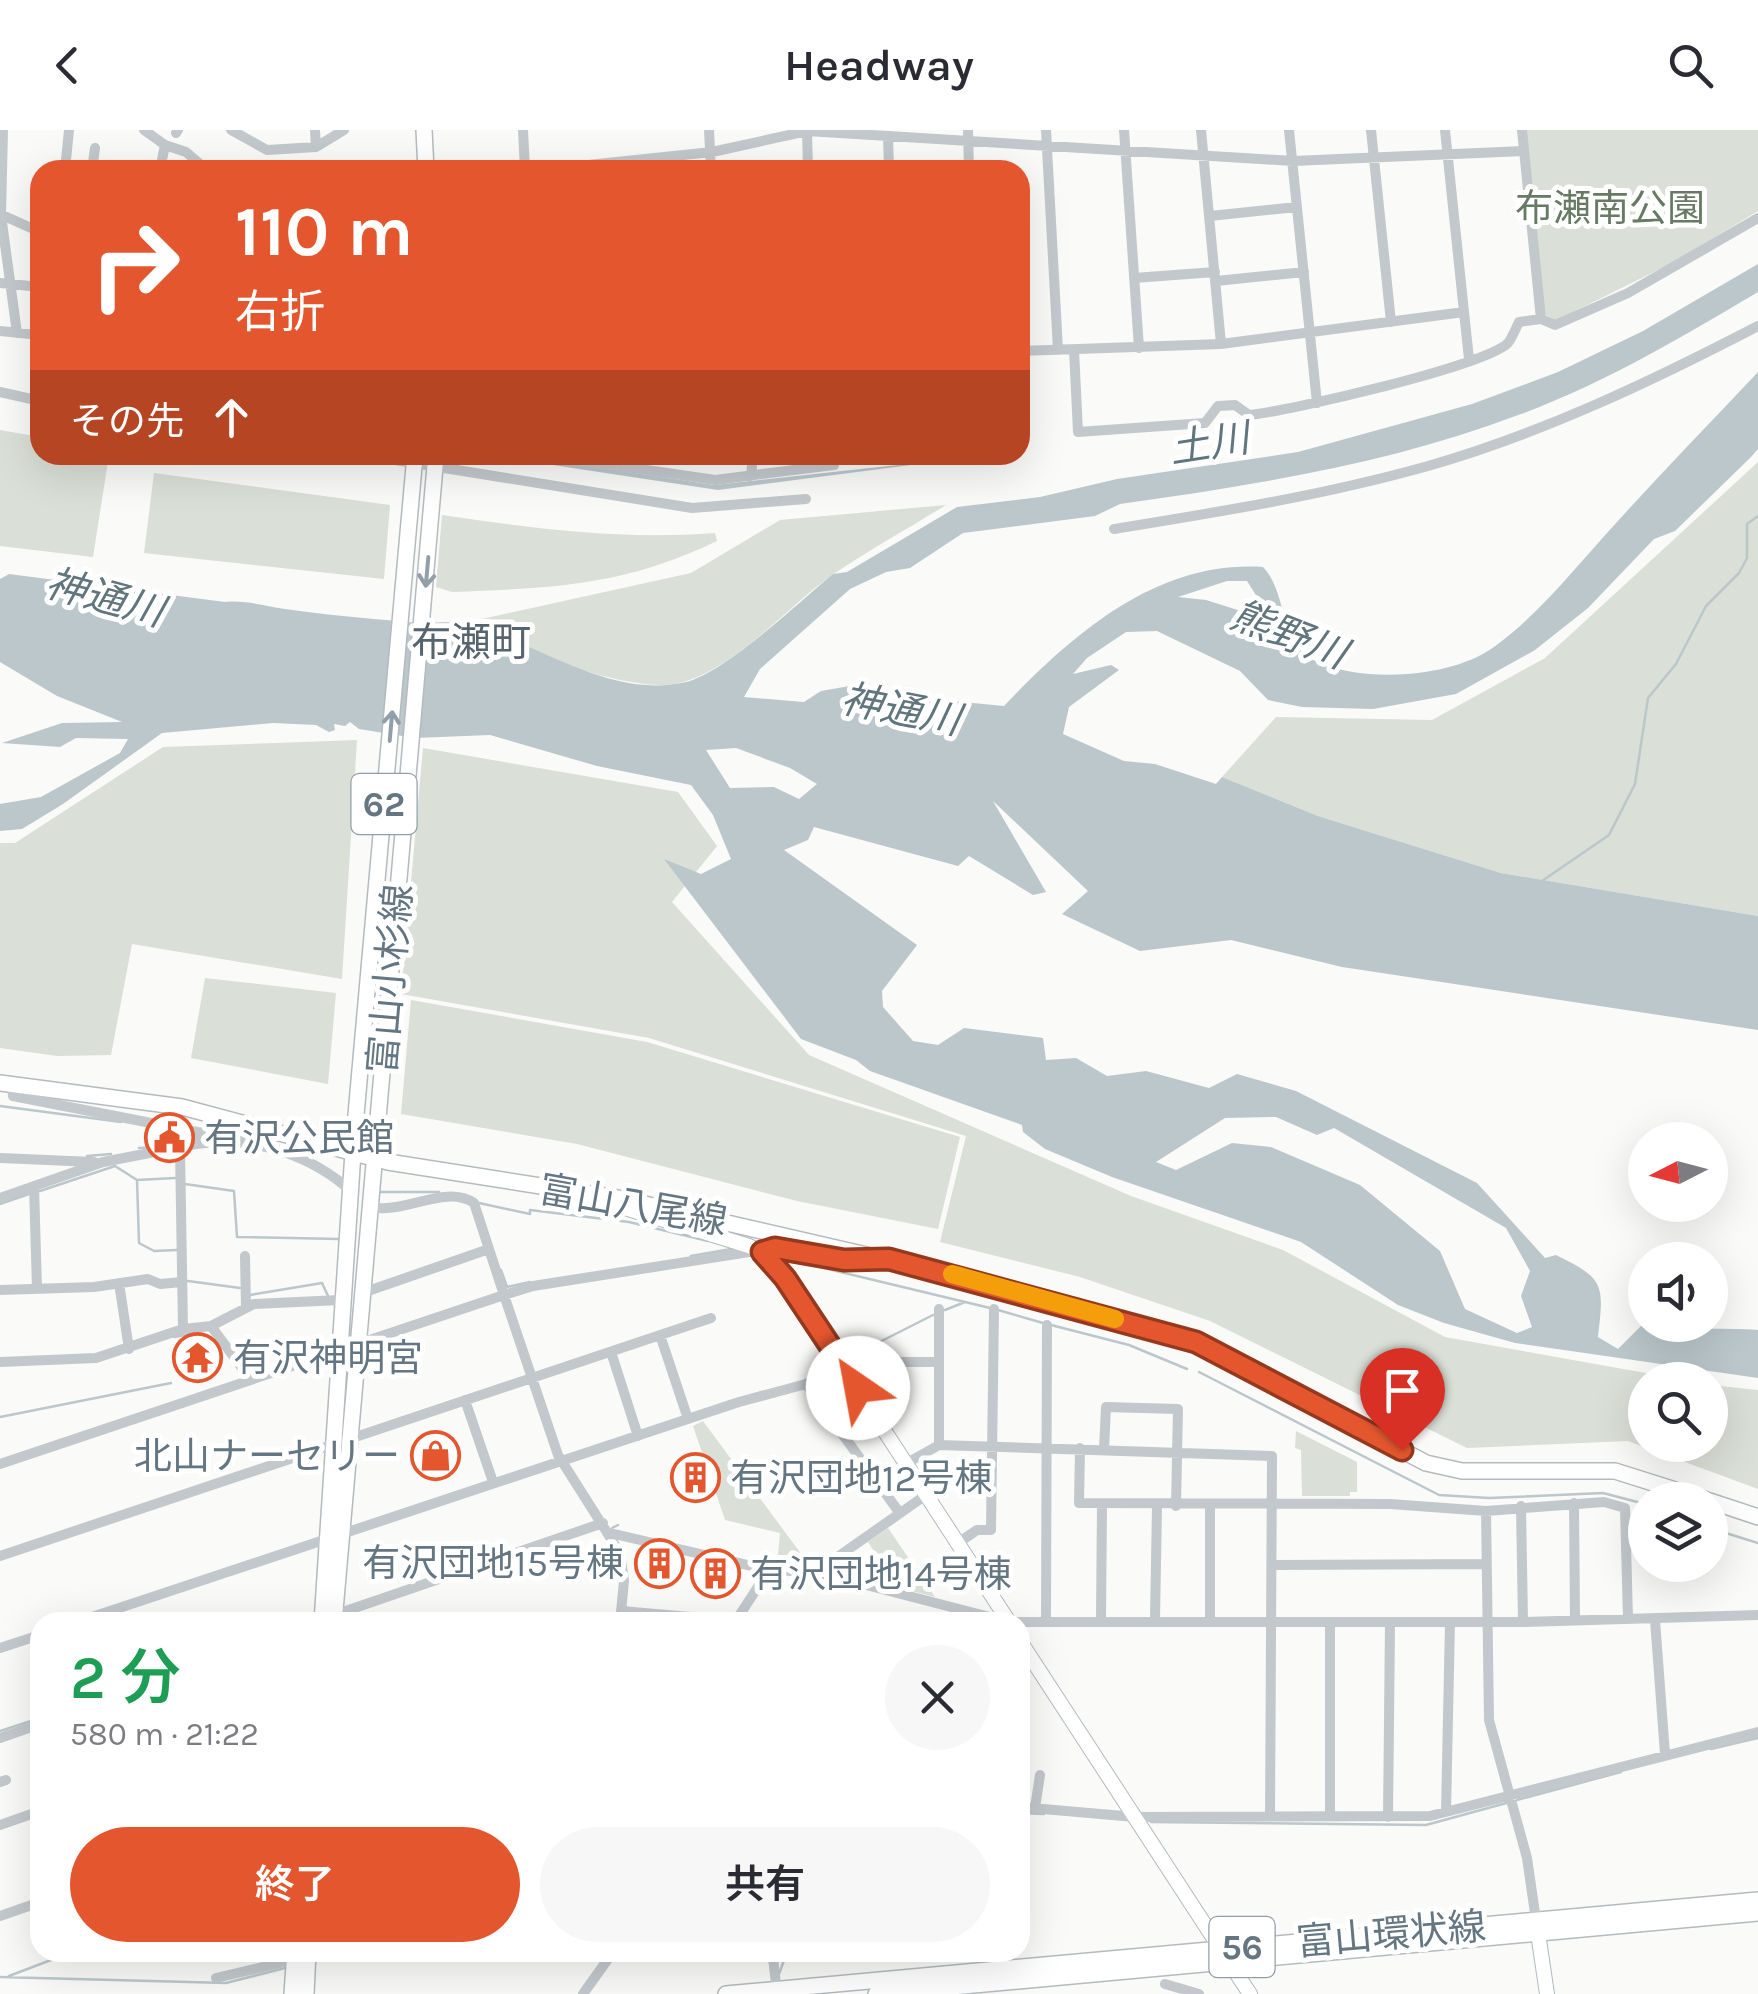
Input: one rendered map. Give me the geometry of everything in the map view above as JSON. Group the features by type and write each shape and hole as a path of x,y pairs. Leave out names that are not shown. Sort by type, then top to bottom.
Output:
{"main road":[{"path":"424,130 426,160"},
{"name":"富山小杉線","path":"331,1612 349,1347 354,1145 414,465"},
{"name":"富山小杉線","path":"349,1347 376,1135 436,465"},
{"name":"富山八尾線","path":"6,1084 182,1107 323,1143 354,1145 373,1158 640,1202 889,1259 1196,1342 1426,1463 1462,1471 1615,1471 1651,1482"},
{"name":"富山八尾線","path":"1728,1507 1756,1518"},
{"name":"富山環状線","path":"876,1994 1758,1900"},
{"name":"富山環状線","path":"1537,1926 1758,1913"},
{"name":"富山環状線","path":"726,1994 1224,1956"},
{"path":"292,1994 300,1962"},
{"path":"302,1962 306,1994"}],"street":[{"path":"3,130 0,214 5,283 18,333"},
{"path":"67,160 69,130"},
{"path":"144,130 195,160"},
{"path":"232,130 267,150 316,148 344,130"},
{"path":"314,130 316,148"},
{"path":"523,130 524,160"},
{"path":"709,130 711,160"},
{"path":"808,130 808,160"},
{"path":"636,160 712,152 808,130 888,136 968,135 1047,146 1293,161 1524,151"},
{"path":"1046,130 1058,350"},
{"path":"1124,130 1140,348"},
{"path":"1202,130 1222,344"},
{"path":"1290,130 1317,403"},
{"path":"1371,130 1391,322"},
{"path":"1445,130 1469,359"},
{"path":"1522,130 1541,319"},
{"path":"968,135 969,160"},
{"path":"888,136 889,160"},
{"path":"162,160 165,144"},
{"path":"93,160 95,148"},
{"path":"1210,216 1298,207"},
{"path":"0,214 30,228"},
{"path":"1074,350 1078,432 1205,423 1218,406 1235,405 1249,415 1317,403 1469,359 1507,344 1519,322 1541,319 1554,325 1758,218"},
{"path":"1134,278 1304,272"},
{"path":"5,283 30,286"},
{"path":"1030,351 1222,344 1464,312"},
{"path":"1114,528 1310,494 1432,464 1602,402 1758,326"},
{"path":"0,331 30,334"},
{"path":"0,394 30,399"},
{"path":"436,465 692,508 806,499"},
{"path":"612,465 715,480 834,465"},
{"path":"751,476 752,465"},
{"path":"6,1084 13,1096 197,1132 323,1143"},
{"path":"196,1144 197,1132"},
{"path":"0,1198 103,1162 196,1144 236,1141 275,1149 344,1186"},
{"path":"180,1149 184,1329"},
{"path":"0,1158 103,1162"},
{"path":"34,1186 38,1288"},
{"path":"583,1195 762,1252 785,1278 1003,1612"},
{"path":"380,1208 445,1197 468,1199 563,1460 606,1528 623,1565 620,1612"},
{"path":"368,1291 489,1248"},
{"path":"0,1464 534,1286 775,1248 844,1260 889,1259"},
{"path":"245,1256 246,1307"},
{"path":"0,1290 148,1279 160,1284 182,1282"},
{"path":"119,1283 129,1349"},
{"path":"0,1362 83,1360 184,1329 210,1326 246,1307 272,1301 298,1304 340,1300"},
{"path":"939,1446 940,1309"},
{"path":"958,1543 978,1530 991,1530 994,1309"},
{"path":"0,1556 711,1318"},
{"path":"1046,1619 1047,1324"},
{"path":"210,1326 251,1380"},
{"path":"660,1335 688,1419"},
{"path":"611,1352 638,1436"},
{"path":"888,1362 939,1362"},
{"path":"107,1612 493,1482 806,1384 841,1363"},
{"path":"806,1384 899,1512"},
{"path":"465,1400 493,1482"},
{"path":"1104,1449 1106,1407 1178,1408 1176,1506"},
{"path":"907,1464 939,1446 1272,1456 1270,1816"},
{"path":"1080,1448 1080,1503 1390,1504 1486,1511 1574,1502 1625,1508 1628,1619"},
{"path":"816,1572 926,1495"},
{"path":"1574,1502 1574,1620"},
{"path":"1100,1619 1102,1504"},
{"path":"1155,1620 1156,1506"},
{"path":"1210,1506 1210,1620"},
{"path":"1520,1506 1524,1622"},
{"path":"1486,1511 1489,1720 1527,1858 1548,1994"},
{"path":"354,1612 606,1528 769,1570 816,1572 970,1612"},
{"path":"1272,1565 1486,1564"},
{"path":"741,1612 769,1570"},
{"path":"1030,1620 1390,1623 1758,1615"},
{"path":"1656,1620 1666,1754"},
{"path":"1446,1812 1450,1622"},
{"path":"1330,1623 1330,1816"},
{"path":"1388,1816 1390,1623"},
{"path":"0,1648 30,1638"},
{"path":"1030,1656 1250,1994"},
{"path":"0,1738 30,1728"},
{"path":"1030,1808 1135,1817 1388,1816 1446,1812 1758,1732"},
{"path":"1035,1808 1040,1775"},
{"path":"0,1825 30,1814"},
{"path":"0,1916 30,1906"},
{"path":"216,1978 278,1962"},
{"path":"583,1994 605,1962"},
{"path":"775,1962 776,1992"},
{"path":"1164,1984 1199,1994"}],"green space":[{"name":"布瀬南公園","path":"1526,130 1758,130 1758,211 1672,263 1555,321 1544,314"},
{"path":"0,430 30,435 30,465 107,465 93,557 0,546"},
{"path":"1758,462 1758,916 1501,873 1318,816 1222,777 1276,717 1432,720 1545,658"},
{"path":"154,473 390,505 384,579 144,553"},
{"path":"946,505 835,573 729,659 682,682 659,685 609,677 559,662 464,623 691,573 780,520"},
{"path":"442,515 578,532 715,533 717,541 619,576 556,586 452,592 436,587"},
{"path":"357,740 342,979 132,944 111,1055 57,1056 0,1048 0,843 15,843 163,747"},
{"path":"423,748 678,792 717,846 672,902 809,1055 1131,1196 1283,1250 1445,1337 1628,1370 1628,1441 1467,1448 1210,1321 1080,1277 940,1242 966,1136 649,1038 401,994"},
{"path":"205,978 336,993 328,1084 191,1058"},
{"path":"411,1000 647,1042 960,1137 938,1229 797,1201 577,1144 401,1114"},
{"path":"1728,1387 1758,1390 1758,1489 1685,1462 1728,1462"},
{"path":"703,1421 810,1566 777,1565 780,1533 725,1520 693,1426"},
{"path":"1296,1431 1357,1462 1357,1492 1350,1492 1350,1496 1302,1496 1301,1450 1295,1448"},
{"path":"888,1528 935,1597 870,1580 886,1570 868,1542"}],"water":[{"path":"1758,264 1758,292 1729,309 1583,388 1473,431 1324,470 1120,504 1095,516 963,533 910,568 886,572 850,589 760,669 744,697 804,702 821,691 867,683 899,703 932,699 1004,706 1059,653 1120,607 1153,589 1224,568 1263,567 1277,591 1295,643 1317,662 1337,669 1383,675 1455,665 1494,647 1528,619 1758,372 1758,449 1750,458 1675,531 1654,539 1588,608 1535,650 1456,694 1373,709 1302,707 1268,700 1240,671 1157,631 1126,632 1087,658 1073,674 1111,665 1119,670 1069,707 1063,734 1124,761 1155,764 1216,784 1222,777 1318,816 1501,873 1758,916 1758,1030 1342,967 1231,940 1140,951 1062,914 1088,891 993,801 1046,892 1033,895 969,856 958,866 814,827 808,840 784,850 917,945 882,991 883,1007 913,1041 938,1045 964,1028 1043,1038 1046,1060 1076,1058 1107,1076 1146,1071 1209,1088 1237,1074 1296,1091 1477,1183 1545,1258 1556,1255 1584,1270 1598,1285 1600,1294 1598,1337 1618,1349 1628,1339 1728,1342 1728,1329 1758,1330 1758,1378 1728,1374 1728,1362 1647,1362 1515,1343 1444,1323 1398,1305 1301,1242 1112,1177 1045,1149 1023,1132 1022,1125 870,1071 856,1060 801,1039 664,859 701,874 731,859 713,815 691,785 597,766 490,735 415,738 359,729 350,722 345,726 334,724 335,730 329,732 316,725 273,723 162,733 22,829 0,831 0,804 41,797 120,753 128,739 76,738 60,747 2,743 62,723 122,722 57,696 0,662 0,579 9,574 330,615 460,623 494,632 602,676 657,685 686,682 741,651 833,574 847,572 957,507 1040,497 1117,479 1298,452 1472,404 1558,372 1643,331","holes":["1227,581 1247,581 1277,628 1277,641 1244,612 1206,600 1178,597","736,748 790,768 817,784 799,799 774,787 730,788 706,750","1276,1117 1317,1135 1334,1128 1506,1228 1530,1271 1521,1296 1532,1327 1517,1333 1465,1309 1440,1251 1360,1185 1271,1147 1232,1143 1176,1170 1156,1162 1225,1118"]},
{"path":"552,465 581,465 714,485 912,465 718,490"}],"waterway":[{"path":"1542,881 1609,835 1635,784 1648,698 1676,664 1706,606 1739,573 1747,558 1747,524 1758,516"},
{"path":"0,1106 121,1122"},
{"path":"139,1148 156,1147 158,1128"},
{"path":"87,1156 111,1154"},
{"path":"40,1191 115,1166 137,1180 175,1178"},
{"path":"137,1180 139,1243 154,1251 177,1250"},
{"path":"185,1184 234,1191 237,1237 339,1239"},
{"path":"381,1192 439,1192"},
{"path":"0,1204 29,1194"},
{"path":"479,1203 530,1214 530,1210 629,1222 708,1241"},
{"path":"691,1256 737,1248"},
{"path":"778,1257 990,1308"},
{"path":"501,1270 507,1287 530,1282"},
{"path":"188,1281 240,1288"},
{"path":"250,1295 322,1283 328,1296"},
{"path":"945,1310 965,1302"},
{"path":"998,1310 1043,1323"},
{"path":"846,1359 933,1315"},
{"path":"1051,1325 1129,1345 1187,1369"},
{"path":"174,1337 195,1333"},
{"path":"1199,1372 1439,1495 1489,1498 1603,1493 1628,1500"},
{"path":"816,1387 822,1382"},
{"path":"0,1417 171,1383"},
{"path":"612,1528 618,1525"},
{"path":"1728,1534 1758,1543"},
{"path":"0,1731 30,1721"},
{"path":"1711,1749 1758,1738"},
{"path":"1517,1800 1621,1772"},
{"path":"1151,1822 1426,1825 1510,1802"},
{"path":"1030,1813 1044,1814"},
{"path":"9,1976 46,1962"},
{"path":"779,1974 783,1962"},
{"path":"0,1977 226,1983 285,1968"}],"slow traffic":[{"path":"952,1274 1115,1319"}],"place":[{"name":"有沢公民館","path":"169,1138"},
{"name":"有沢神明宮","path":"198,1358"},
{"name":"北山ナーセリー","path":"435,1456"},
{"name":"有沢団地12号棟","path":"695,1478"},
{"name":"有沢団地15号棟","path":"659,1563"},
{"name":"有沢団地14号棟","path":"715,1574"}],"district":[{"name":"布瀬町","path":"471,642"}],"route":[{"path":"858,1388 785,1278 762,1252 775,1248 844,1260 889,1259 1196,1342 1402,1450"}],"water label":[{"name":"土川","path":"1209,443"},
{"name":"神通川","path":"105,597"},
{"name":"熊野川","path":"1289,634"},
{"name":"神通川","path":"901,709"}]}
